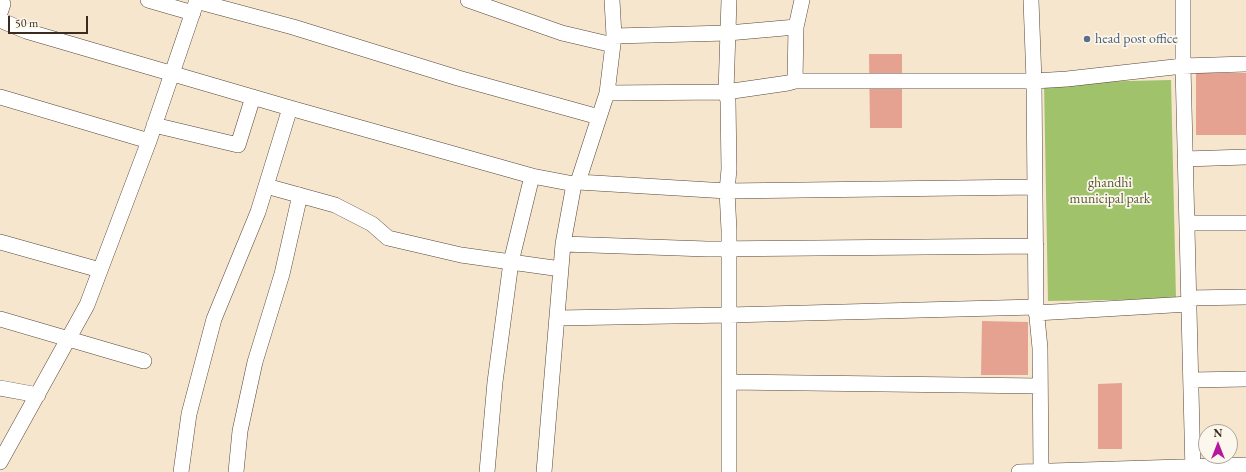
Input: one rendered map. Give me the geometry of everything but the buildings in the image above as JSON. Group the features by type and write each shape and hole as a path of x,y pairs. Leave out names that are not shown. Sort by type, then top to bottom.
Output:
{"street":[{"path":"148,0 195,5 292,27 458,78 599,117"},
{"path":"468,0 562,33 614,41 796,27"},
{"path":"544,472 563,244 576,183 607,93 614,41 612,0"},
{"path":"729,0 726,92 728,101 729,169 727,191 729,249 729,472"},
{"path":"795,81 796,27 802,0"},
{"path":"1031,0 1034,81 1036,310 1040,348 1041,472"},
{"path":"1183,0 1185,159 1194,469"},
{"path":"0,462 87,305 149,141 195,5"},
{"path":"0,20 26,31 172,74 532,176 576,183 727,191 1035,187"},
{"path":"607,93 726,92 788,84 795,81 1034,81 1067,79 1183,66 1246,64"},
{"path":"0,97 149,141"},
{"path":"154,125 238,145 253,97"},
{"path":"181,472 189,414 214,319 258,212 290,108"},
{"path":"1185,159 1246,157"},
{"path":"487,472 495,382 511,262 532,176"},
{"path":"266,186 335,205 372,224 388,238 460,255 561,269"},
{"path":"236,472 240,431 255,362 282,274 300,195"},
{"path":"1187,223 1246,223"},
{"path":"0,242 100,270"},
{"path":"563,244 729,249 1036,246"},
{"path":"558,318 1036,310 1246,297"},
{"path":"0,319 144,361"},
{"path":"1191,380 1246,379"},
{"path":"729,382 1040,386"},
{"path":"0,388 38,395"},
{"path":"1019,472 1194,469 1246,465"}],"green space":[{"name":"ghandhi municipal park","path":"1171,80 1176,299 1048,301 1044,83"}],"place":[{"name":"head post office","path":"1087,39"}]}
